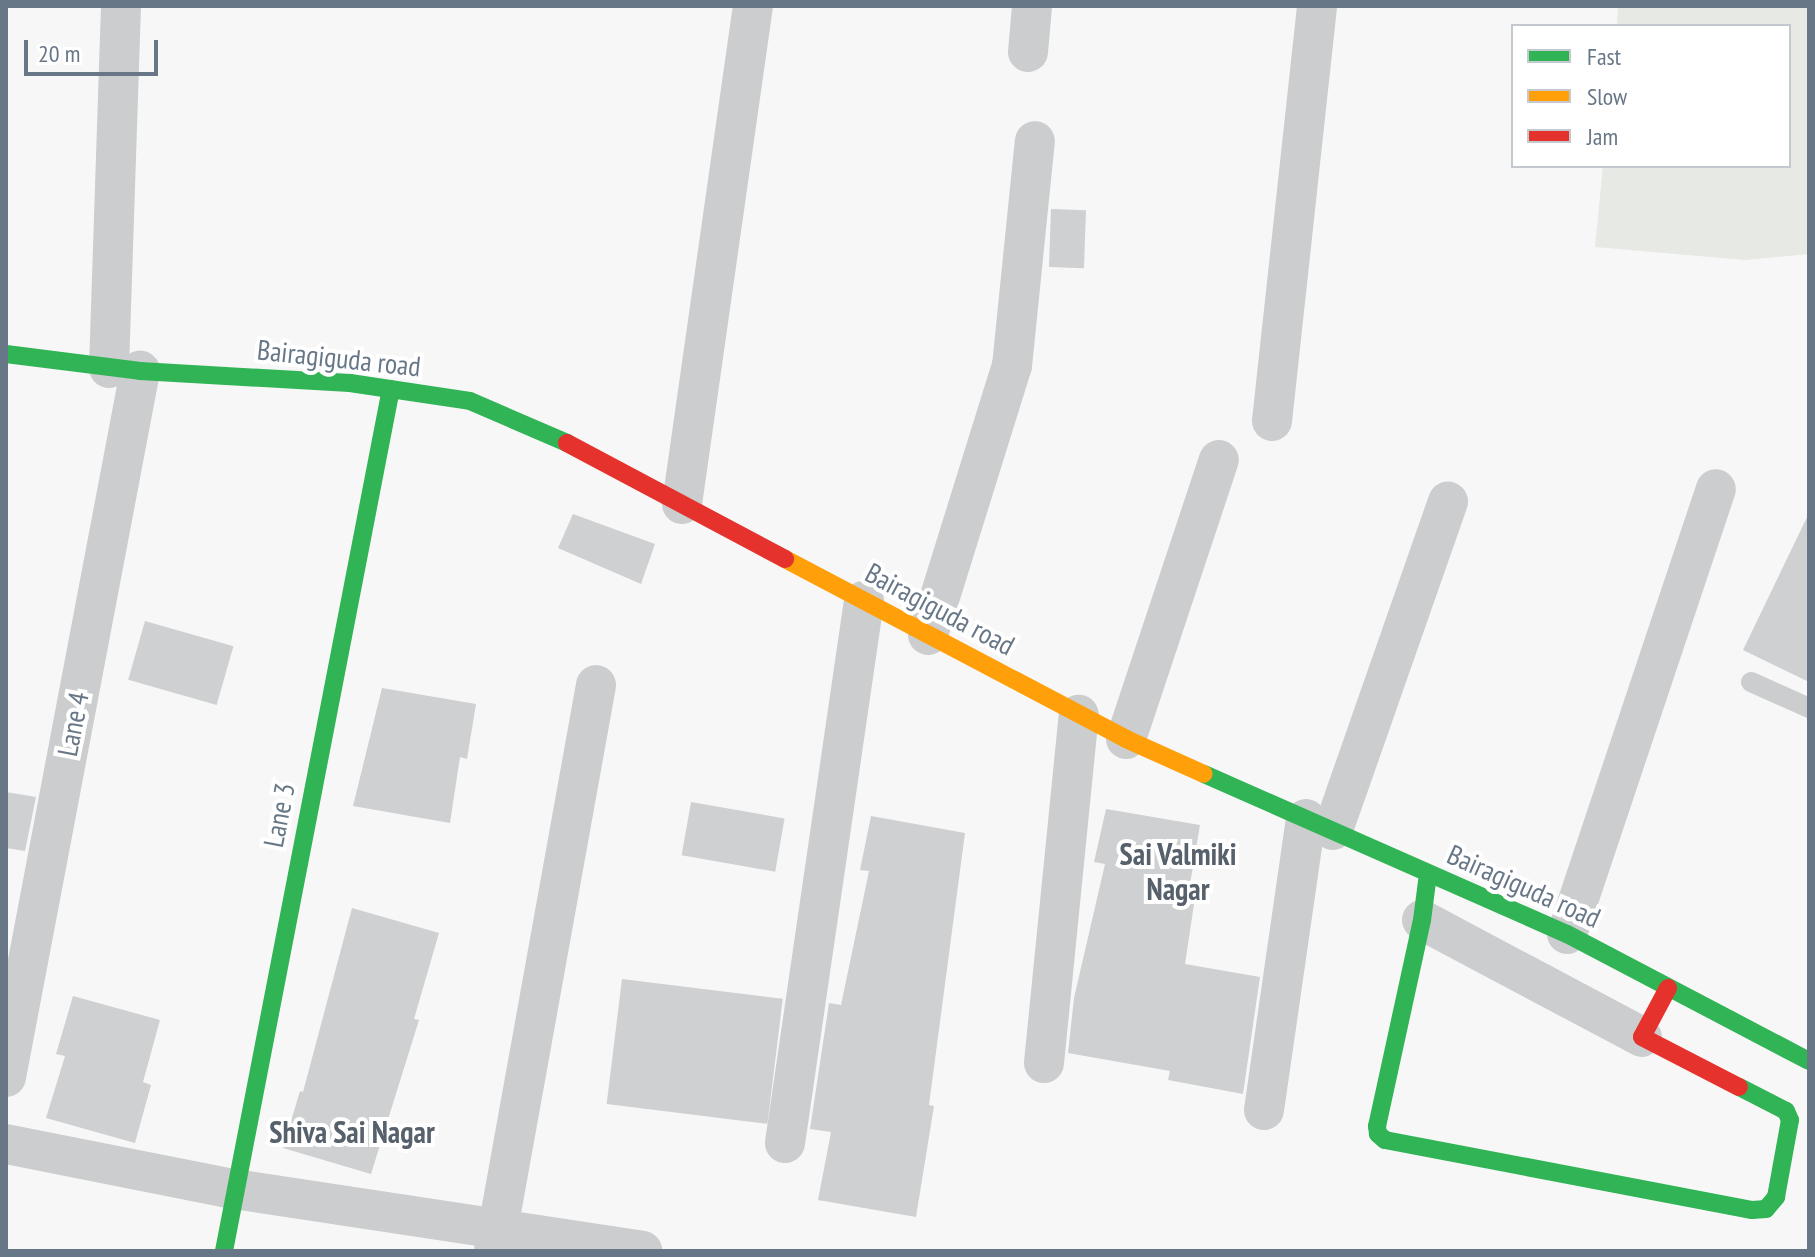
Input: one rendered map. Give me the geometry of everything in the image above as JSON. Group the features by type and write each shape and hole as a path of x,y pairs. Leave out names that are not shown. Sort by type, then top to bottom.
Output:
{"street":[{"name":"Lane 4","path":"6,1077 125,369 121,6"},
{"path":"682,504 753,6"},
{"path":"1028,52 1032,6"},
{"path":"1272,421 1317,6"},
{"path":"928,635 1012,366 1035,141"},
{"name":"Bairagiguda road","path":"6,354 125,369 350,383 470,401 561,440 1126,739 1567,934 1809,1061"},
{"name":"Lane 3","path":"224,1251 391,389"},
{"path":"1126,739 1219,460"},
{"path":"1567,934 1716,489"},
{"path":"1264,1110 1320,824 1448,502"},
{"path":"785,1143 864,601"},
{"path":"496,1240 596,685"},
{"path":"1044,1063 1079,715"},
{"path":"1422,920 1786,1111 1791,1131 1776,1197 1766,1209 1752,1210 1385,1140 1378,1134 1377,1126 1422,920 1428,874"},
{"path":"1642,1037 1668,988"},
{"path":"6,1144 496,1240 642,1251"}],"lane":[{"path":"1751,682 1809,708"}],"shaded area":[{"path":"1618,6 1809,6 1809,254 1745,260 1595,247 1603,168 1791,168 1791,24 1617,24"}],"building":[{"path":"1051,209 1086,210 1084,268 1049,267"},
{"path":"1809,513 1809,682 1743,650"},
{"path":"573,514 655,544 641,584 558,548"},
{"path":"145,621 233,646 217,705 128,680"},
{"path":"382,688 476,704 467,759 460,757 450,823 353,806"},
{"path":"6,792 36,797 25,851 6,848"},
{"path":"691,802 785,818 775,872 682,855"},
{"path":"1106,809 1200,825 1189,890 1196,891 1185,964 1260,977 1243,1094 1168,1080 1170,1071 1068,1053 1074,998 1105,864 1094,862"},
{"path":"871,816 965,833 929,1105 934,1106 916,1217 818,1200 831,1132 810,1129 829,1003 841,1005 869,871 860,870"},
{"path":"352,908 439,933 414,1019 419,1020 371,1174 283,1148 300,1091 303,1092"},
{"path":"622,979 783,999 767,1124 607,1104"},
{"path":"73,996 160,1020 143,1082 151,1085 135,1143 46,1118 65,1056 56,1054"}],"traffic: fast":[{"path":"6,354 140,371 350,383 470,401 567,443"},
{"path":"224,1251 391,389"},
{"path":"1204,774 1567,934 1809,1061"},
{"path":"1428,874 1422,920 1377,1126 1378,1134 1385,1140 1752,1210 1766,1209 1776,1197 1790,1120 1786,1111 1739,1087"}],"traffic: slow":[{"path":"785,559 1126,739 1204,774"}],"traffic: jam":[{"path":"567,443 785,559"},
{"path":"1668,988 1642,1037 1739,1087"}],"district":[{"name":"Sai Valmiki Nagar","path":"1178,871"},
{"name":"Shiva Sai Nagar","path":"352,1132"}]}
